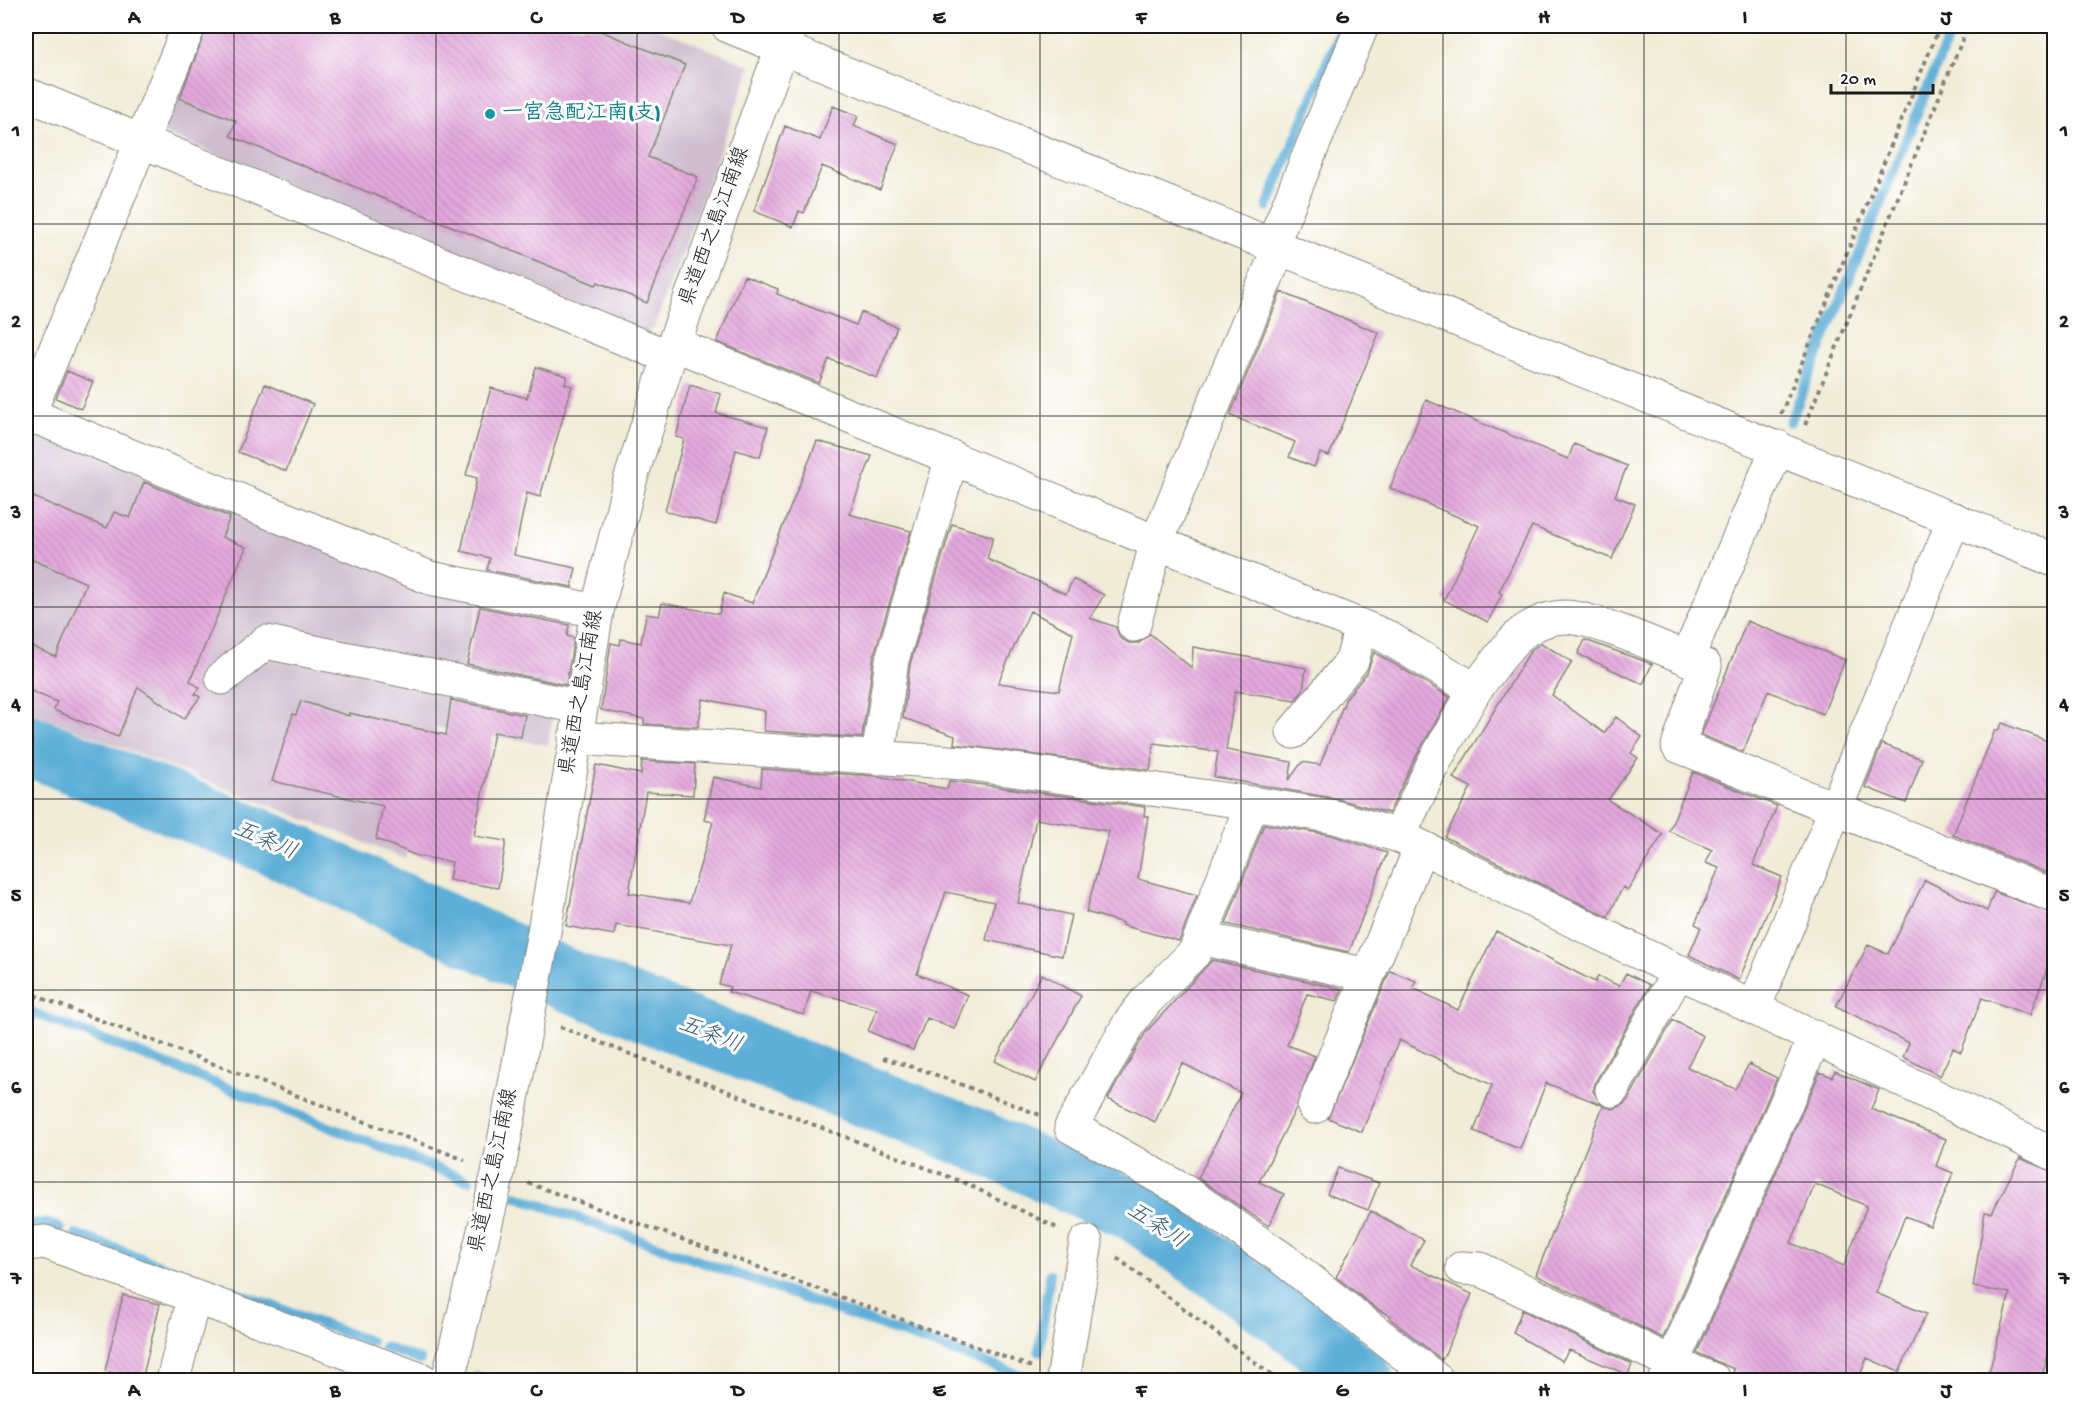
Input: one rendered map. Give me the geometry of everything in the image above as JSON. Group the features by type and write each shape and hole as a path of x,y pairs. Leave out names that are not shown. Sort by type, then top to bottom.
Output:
{"street":[{"path":"189,26 26,416 430,578 597,611"},
{"path":"728,26 786,37 1276,246 2055,560"},
{"path":"1134,625 1157,541 1362,26"},
{"name":"県道西之島江南線","path":"448,1380 498,1173 544,932 597,611 629,484 671,350 786,37"},
{"path":"26,94 142,142 671,350 952,457 1157,541 1385,636 1475,690"},
{"path":"1687,659 1780,448"},
{"path":"878,758 892,660 952,457"},
{"path":"1754,1008 1954,519"},
{"path":"1314,1107 1368,975 1432,766 1475,690 1523,631 1544,620 1566,617 1591,622 1705,666 1678,746 2055,896"},
{"path":"1293,732 1352,661 1361,626"},
{"path":"222,678 266,642 578,723 878,758 964,763 1252,803 1335,817 1410,841 2055,1154"},
{"path":"1252,803 1195,952 1147,1000 1130,1022 1071,1127 1184,1191 1283,1259 1437,1380"},
{"path":"1200,938 1368,975"},
{"path":"1612,1090 1679,971"},
{"path":"1670,1372 1815,1037"},
{"path":"26,1244 45,1242 422,1380"},
{"path":"1063,1379 1086,1242"},
{"path":"1462,1268 1480,1269 1670,1372 1714,1380"},
{"path":"173,1380 194,1297"}],"path":[{"path":"1780,448 1940,26"},
{"path":"1780,448 1968,26"},
{"path":"26,992 498,1173 1063,1379"},
{"path":"528,1007 965,1183 1086,1242 1117,1258 1278,1380"},
{"path":"883,1058 926,1071 1071,1127"}],"shaded area":[{"path":"200,26 652,26 751,66 654,328 644,334 157,130"},
{"path":"47,435 479,601 463,663 558,685 548,745 436,727 406,859 26,710 26,458 32,441"}],"building":[{"name":"一宮急配江南(支)","path":"207,26 588,26 685,65 648,157 698,177 647,303 598,282 596,285 230,136 236,121 180,98"},
{"path":"833,106 858,116 854,126 898,144 880,190 822,166 804,213 799,211 793,227 754,211 785,126 820,140"},
{"path":"744,276 778,289 777,294 856,325 861,312 897,327 877,378 829,359 819,383 717,342"},
{"path":"1281,292 1379,333 1329,456 1320,453 1314,467 1289,457 1295,442 1230,415"},
{"path":"536,367 567,376 565,384 572,386 540,497 527,493 514,555 576,568 572,587 487,570 490,558 461,551 477,478 466,475 491,388 527,398"},
{"path":"67,371 93,382 81,409 56,398"},
{"path":"265,384 313,404 286,471 238,452"},
{"path":"690,385 721,394 716,413 768,427 760,457 736,450 716,525 665,511 684,439 676,437"},
{"path":"1426,400 1568,459 1574,444 1627,466 1615,496 1635,504 1612,559 1532,526 1499,592 1502,594 1488,622 1444,600 1479,526 1390,488"},
{"path":"817,441 872,456 849,514 911,531 874,655 862,738 764,731 765,711 703,699 698,727 644,724 644,719 601,710 611,643 620,645 621,639 641,643 646,614 659,616 662,603 719,614 724,593 752,603"},
{"path":"144,482 230,517 222,537 246,547 190,681 200,688 195,694 200,697 184,719 138,687 118,737 54,710 57,702 26,689 26,644 56,657 86,583 26,557 26,494 107,528 114,512 130,518"},
{"path":"952,524 993,537 987,559 1066,594 1073,579 1104,595 1090,618 1116,627 1120,638 1129,643 1139,643 1150,634 1192,668 1193,647 1306,668 1303,691 1295,700 1235,691 1226,750 1292,762 1289,780 1302,762 1320,765 1346,698 1367,673 1374,652 1450,697 1415,758 1389,813 1338,799 1214,777 1218,752 1154,743 1150,770 954,744 955,736 903,718 910,664","holes":["1030,611 1073,633 1059,691 998,683"]},
{"path":"480,607 569,625 567,636 574,638 566,685 467,664"},
{"path":"1747,621 1845,660 1823,714 1768,691 1743,752 1701,735"},
{"path":"1585,640 1652,664 1643,684 1578,654"},
{"path":"1541,643 1572,662 1552,695 1604,733 1616,717 1642,737 1631,753 1638,758 1608,800 1663,834 1628,890 1623,887 1608,917 1445,837 1471,787 1453,778 1531,650"},
{"path":"451,700 525,715 521,737 494,732 474,836 506,841 498,888 449,880 452,862 417,856 376,839 383,806 272,781 293,714 296,715 301,701 349,716 349,713 446,735"},
{"path":"2002,723 2055,744 2055,876 1953,835 1995,730 1998,731"},
{"path":"1882,744 1922,759 1906,803 1865,787"},
{"path":"642,761 695,764 693,795 646,792 629,893 689,903 713,822 704,820 713,777 761,787 762,769 877,776 947,789 949,781 962,782 1145,807 1144,816 1148,816 1138,879 1197,895 1179,941 1086,912 1109,831 1036,819 1018,903 1071,915 1062,956 986,940 994,902 946,892 917,974 968,995 954,1029 927,1018 913,1050 868,1031 877,1009 811,991 804,1015 728,992 730,987 719,984 731,945 616,925 614,935 566,926 596,765 641,774"},
{"path":"1693,772 1777,806 1753,865 1782,877 1739,980 1689,955 1701,927 1695,924 1719,868 1706,863 1712,850 1669,831"},
{"path":"1264,824 1331,835 1387,853 1349,952 1226,924"},
{"path":"1925,880 1987,911 1994,892 2055,914 2055,948 2030,1015 1982,998 1961,1052 1953,1048 1940,1076 1903,1057 1909,1043 1836,1006 1868,945 1888,954"},
{"path":"1496,931 1595,982 1598,976 1619,986 1626,973 1650,985 1596,1081 1593,1091 1602,1105 1546,1083 1520,1149 1474,1131 1492,1085 1399,1040 1362,1132 1328,1118 1390,971 1416,981 1413,988 1458,1010"},
{"path":"1212,960 1342,989 1337,1001 1307,994 1287,1045 1315,1056 1296,1108 1259,1182 1284,1194 1269,1226 1198,1178 1241,1093 1182,1063 1155,1122 1108,1099 1146,1032"},
{"path":"1042,974 1081,996 1035,1082 995,1061"},
{"path":"1673,1020 1703,1036 1687,1067 1735,1089 1749,1064 1777,1078 1663,1338 1536,1275 1603,1106 1613,1109 1628,1100"},
{"path":"1835,1071 1879,1090 1871,1109 1946,1139 1936,1166 1953,1173 1943,1198 1930,1226 1905,1216 1876,1293 1926,1314 1899,1372 1867,1358 1858,1380 1732,1380 1734,1369 1697,1353 1820,1072 1832,1077","holes":["1815,1184 1867,1206 1844,1266 1791,1243"]},
{"path":"2020,1158 2055,1173 2055,1331 2041,1380 1987,1380 2010,1293 1973,1287 1985,1212 1992,1213"},
{"path":"1338,1168 1379,1183 1368,1210 1327,1194"},
{"path":"1371,1211 1424,1240 1410,1265 1472,1294 1442,1360 1389,1318 1391,1316 1377,1309 1336,1277"},
{"path":"123,1295 160,1304 142,1380 105,1371"},
{"path":"1522,1310 1632,1364 1628,1375 1569,1350 1562,1361 1513,1333"}],"waterway":[{"path":"1267,207 1342,26"},
{"path":"1790,422 1953,26"},
{"name":"五条川","path":"26,744 269,843 569,981 972,1138 1137,1212 1288,1319 1363,1380"},
{"path":"26,1010 469,1181"},
{"path":"516,1196 1034,1380"},
{"path":"26,1224 45,1223 60,1228"},
{"path":"76,1234 195,1278"},
{"path":"1039,1351 1050,1274"},
{"path":"205,1281 371,1342"},
{"path":"384,1347 420,1360"},
{"path":"477,1377 488,1380"}],"place":[{"name":"一宮急配江南(支)","path":"490,114"}]}
